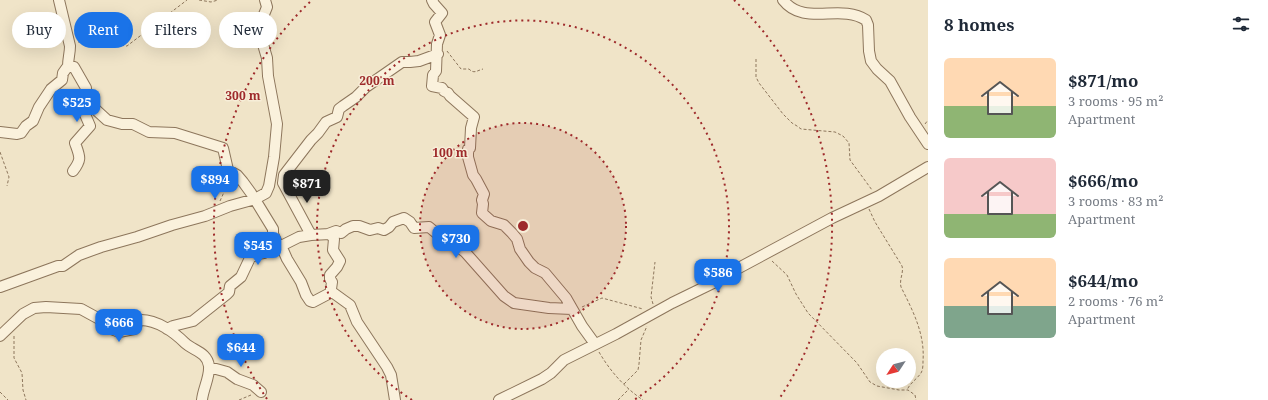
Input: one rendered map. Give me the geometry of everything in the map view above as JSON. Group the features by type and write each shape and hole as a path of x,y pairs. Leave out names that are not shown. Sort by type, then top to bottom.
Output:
{"street":[{"path":"0,132 21,133 26,126 33,121 46,96 53,87 62,80 63,73 68,66 70,53 65,20 59,0"},
{"path":"0,287 58,266 63,266 79,255 101,247 218,212 230,206 255,199 266,193 269,186 274,157 277,124 265,51 258,32 267,7 266,0"},
{"path":"432,0 442,13 436,22 440,35 436,71 433,75 432,86 442,88 474,117 471,128 468,157 473,175 484,194 482,200 483,215 495,224 507,227 517,239 520,249 530,262 536,268 545,273 561,291 589,337 595,344"},
{"path":"783,0 798,12 820,14 844,13 866,20 868,25 868,51 871,61 890,81 910,117 928,144"},
{"path":"311,235 283,184 284,175 322,127 329,120 337,117 339,109 356,97 366,87 402,62 419,60 438,51"},
{"path":"68,66 74,67 86,88 84,112 90,126 75,143 80,155 80,160 73,171"},
{"path":"85,107 94,109 107,120 122,124 132,124 149,132 175,133 222,148 225,152 228,170 239,177 255,199 273,229 273,234 279,247 283,250 310,301 317,301 332,292"},
{"path":"499,400 542,379 551,373 564,360 713,283 832,218 878,197 928,167"},
{"path":"167,329 193,321 229,292 230,286 241,277 250,258 257,254 264,253 275,247 279,247 294,239 311,235 328,234 336,231 341,233 353,226 364,227 370,230 378,228 384,230 393,222 404,218 410,222 414,228 429,227 465,252 511,302 544,307 572,309"},
{"path":"328,234 333,236 332,250 340,261 330,275 332,292 350,305 363,331 385,363 391,375 395,400"},
{"path":"0,336 23,314 34,308 46,307 81,309 103,321 118,332 134,329 137,323 141,320 150,322 177,334 187,344 206,357 209,367 202,400"},
{"path":"209,367 227,372 237,379 253,385 261,392"}],"path":[{"path":"69,43 112,40 118,41 124,46 127,46 187,0"},
{"path":"199,0 211,2 218,0"},
{"path":"438,51 450,54 450,57 454,58 461,68 469,69 472,72 483,69"},
{"path":"756,59 756,77 759,83 792,123 801,129 835,132 843,136 849,143 850,160 878,197"},
{"path":"0,152 9,177 7,186"},
{"path":"218,212 220,200 230,180 228,170"},
{"path":"868,202 872,215 902,266 903,271 900,278 901,287 922,335 924,349 923,366 921,373 907,390"},
{"path":"766,254 770,260 787,275 796,294 808,313 857,363 870,382 877,386 907,390 915,394 916,400"},
{"path":"655,262 651,299 657,311"},
{"path":"572,309 602,298 657,311"},
{"path":"624,384 638,370 641,340 657,311"},
{"path":"15,332 13,344 14,358 22,373 23,390 26,400"},
{"path":"595,344 608,367 629,389 643,400"},
{"path":"618,400 629,389"},
{"path":"0,392 8,400"},
{"path":"239,400 261,392"}]}
